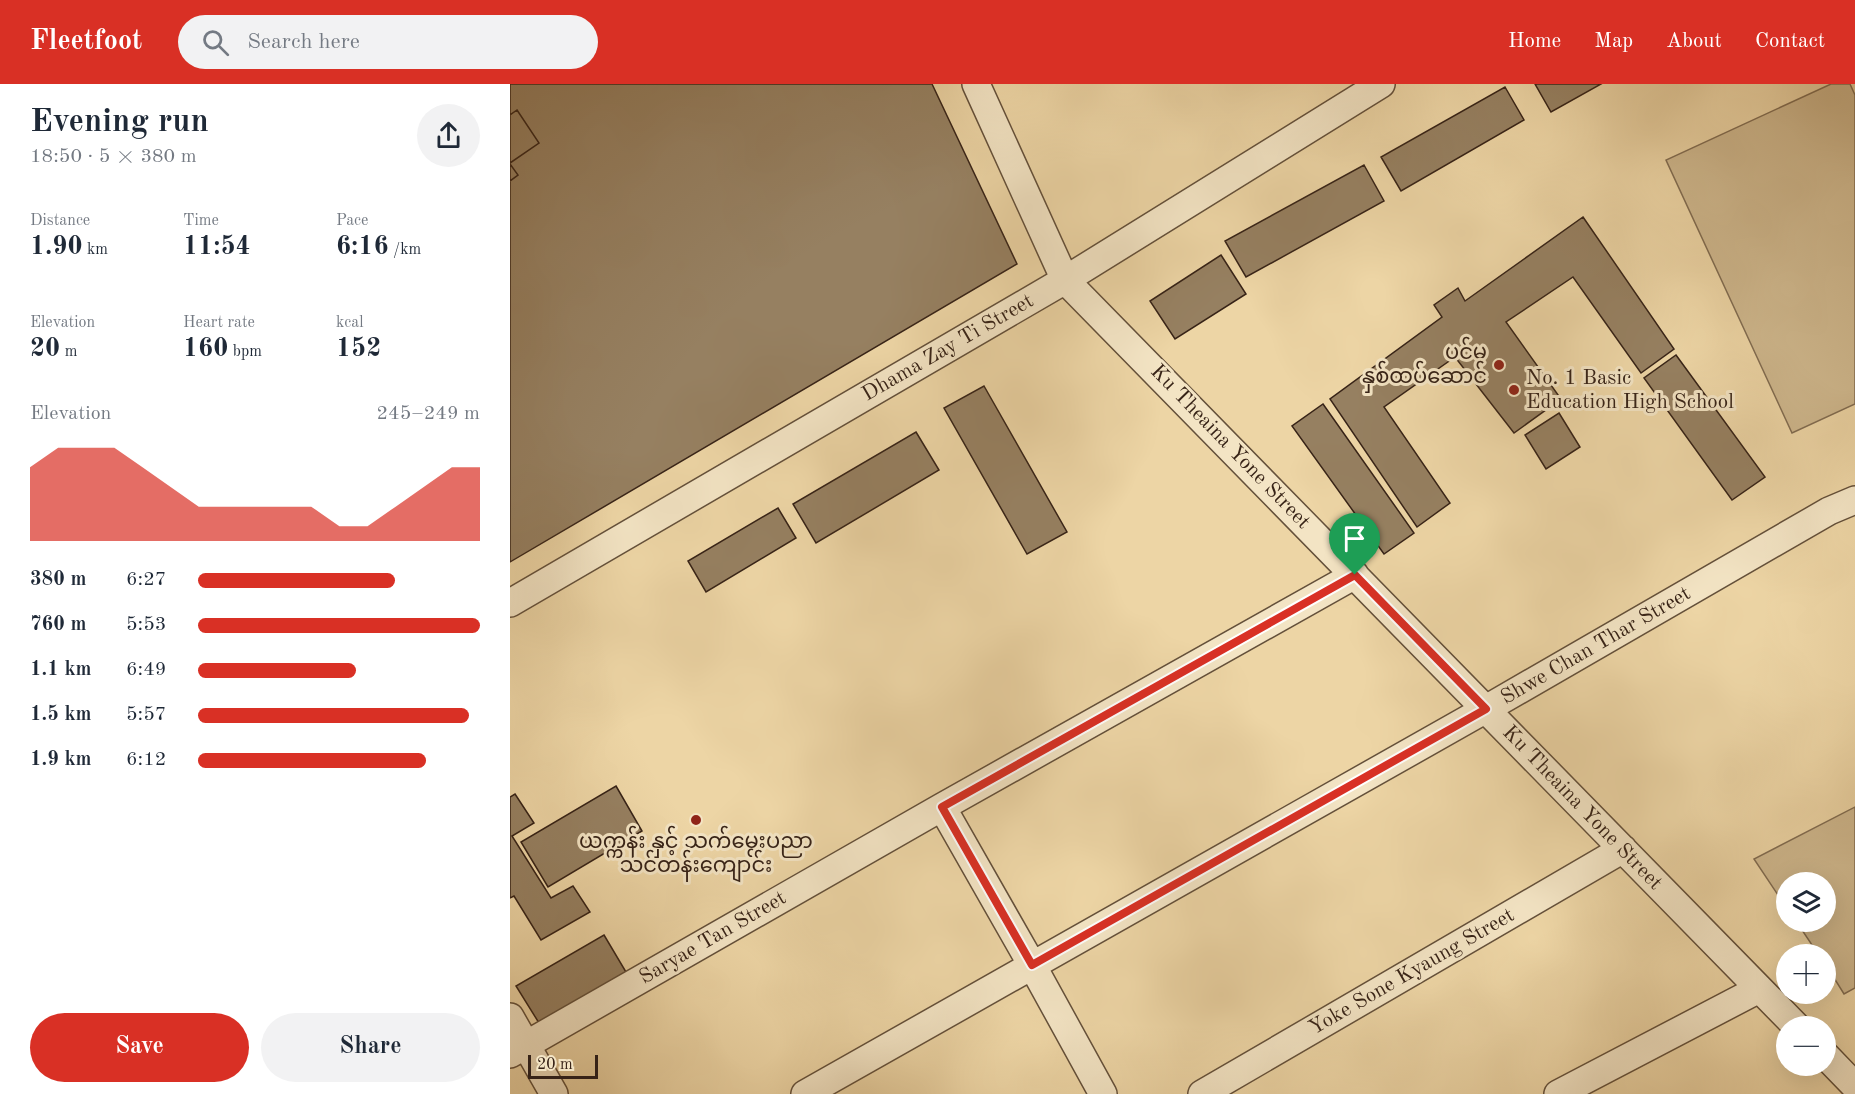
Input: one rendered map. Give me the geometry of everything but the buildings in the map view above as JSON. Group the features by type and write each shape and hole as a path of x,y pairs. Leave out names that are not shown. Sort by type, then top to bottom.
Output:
{"street":[{"name":"Ku Theaina Yone Street","path":"976,84 1065,279 1787,1016"},
{"name":"Dhama Zay Ti Street","path":"510,603 1065,279 1381,84"},
{"name":"Shwe Chan Thar Street","path":"805,1094 1486,709 1829,511 1855,500"},
{"name":"Saryae Tan Street","path":"518,1049 1355,575"},
{"path":"942,807 1103,1094"},
{"name":"Yoke Sone Kyaung Street","path":"1202,1094 1623,849"},
{"path":"1558,1094 1760,988"},
{"path":"510,1017 518,1049 554,1094"},
{"path":"1836,1066 1855,1086"}],"shaded area":[{"path":"1831,84 1850,84 1855,95 1855,404 1792,433 1666,160"},
{"path":"1855,807 1855,988 1844,994 1836,981 1836,944 1811,944 1803,932 1836,932 1836,872 1776,872 1776,892 1754,859"}],"place":[{"name":"ပင်မ နှစ်ထပ်ဆောင်","path":"1499,365"},
{"name":"No. 1 Basic Education High School","path":"1514,390"},
{"name":"ယက္ကန်း နှင့် သက်မွေးပညာ သင်တန်းကျောင်း","path":"696,820"}],"route":[{"path":"1355,575 1486,709 1032,965 942,807 1355,575"}]}
